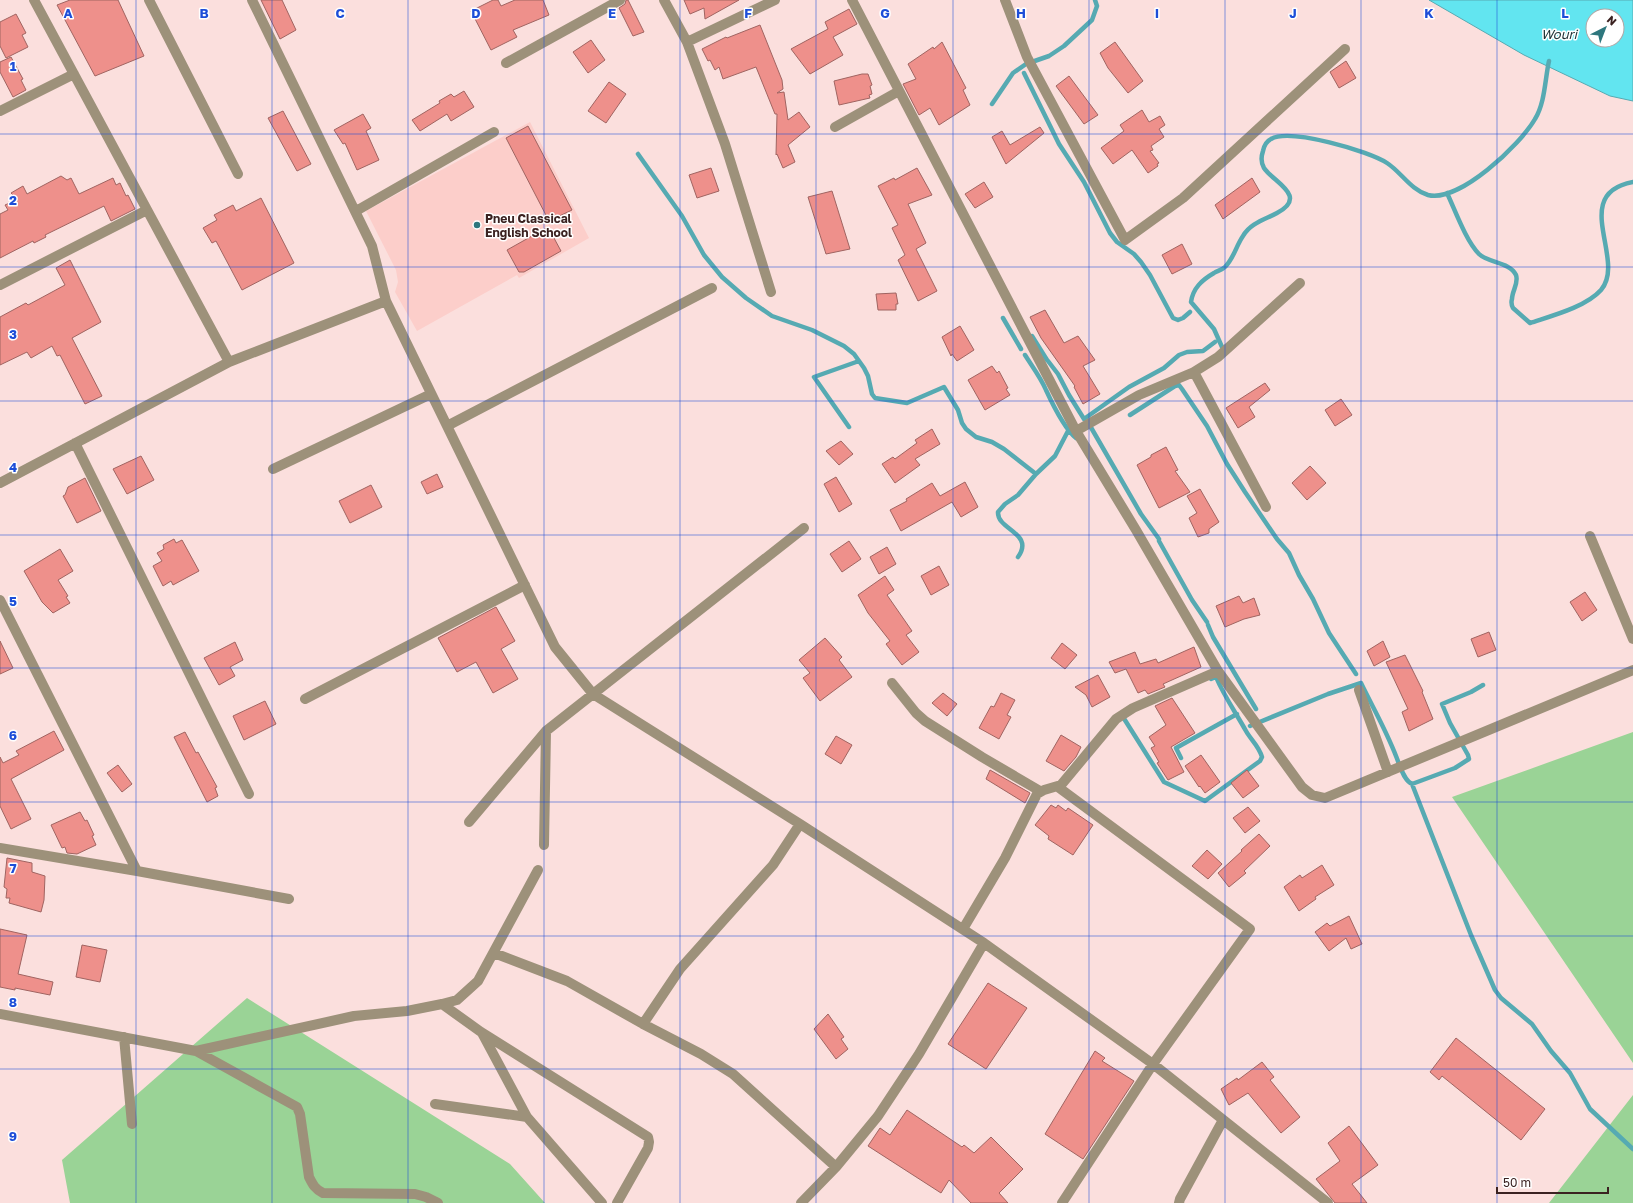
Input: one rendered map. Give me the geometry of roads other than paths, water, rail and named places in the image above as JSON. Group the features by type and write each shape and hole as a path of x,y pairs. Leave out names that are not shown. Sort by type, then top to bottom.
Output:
{"street":[{"path":"34,0 229,362"},
{"path":"150,0 238,174"},
{"path":"252,0 372,246 386,301 555,647 593,694 800,824 984,943 1153,1064 1328,1203"},
{"path":"506,63 620,0"},
{"path":"664,0 687,42 725,144 771,292"},
{"path":"687,42 775,0"},
{"path":"852,0 1076,431 1136,530 1218,671 1302,787 1312,796 1325,798 1633,670"},
{"path":"1005,0 1027,57 1125,240 1183,198 1345,49"},
{"path":"0,111 74,74"},
{"path":"835,127 899,91"},
{"path":"356,211 494,132"},
{"path":"0,285 147,210"},
{"path":"1076,431 1139,395 1194,372 1218,357 1300,283"},
{"path":"447,426 712,288"},
{"path":"0,483 229,362 386,301"},
{"path":"1194,372 1266,507"},
{"path":"273,469 431,394"},
{"path":"75,443 249,794"},
{"path":"469,822 546,731 804,528"},
{"path":"1590,536 1633,639"},
{"path":"305,699 525,585"},
{"path":"0,600 137,871"},
{"path":"963,929 1005,858 1037,794 1040,791 1058,787 1064,782 1116,719 1134,708 1218,671"},
{"path":"892,683 916,713 925,720 982,757 1040,791"},
{"path":"1359,690 1388,772"},
{"path":"544,845 546,731"},
{"path":"1058,787 1250,929 1153,1064 1062,1203"},
{"path":"643,1024 680,969 773,865 800,824"},
{"path":"0,848 289,899"},
{"path":"196,1050 354,1016 407,1011 457,1000 478,981 538,870"},
{"path":"801,1203 836,1167 878,1116 919,1054 984,943"},
{"path":"494,953 567,980 643,1024 701,1054 733,1074 836,1167"},
{"path":"442,1004 481,1032 648,1137 650,1142 648,1148 617,1203"},
{"path":"0,1014 196,1050 297,1107 300,1114 309,1177 313,1186 318,1191 323,1193 415,1194 426,1197 438,1203"},
{"path":"481,1032 527,1117 602,1203"},
{"path":"124,1037 132,1124"},
{"path":"435,1104 527,1117"},
{"path":"1179,1203 1190,1179 1223,1120"}],"water":[{"name":"Wouri","path":"1429,0 1633,0 1633,101 1610,96 1524,55"}],"waterway":[{"path":"992,104 1013,73 1026,64 1049,56 1064,46 1092,20 1097,6 1095,0"},
{"path":"1222,347 1214,329 1191,302 1192,297 1202,282 1215,272 1224,268 1250,228 1286,207 1290,201 1286,189 1268,173 1263,166 1262,153 1268,141 1281,136 1295,136 1347,147 1378,158 1387,163 1422,193 1428,195 1441,195 1456,190 1488,170 1503,157 1527,130 1535,119 1541,106 1549,61"},
{"path":"1024,73 1059,144 1084,182 1110,233 1117,242 1134,254 1141,262 1150,275 1173,318 1178,320 1190,312"},
{"path":"638,154 682,216 704,255 722,277 746,298 772,316 812,330 844,346 854,354 864,368 868,376 872,394 875,398 907,403 944,387 958,410 962,423 966,429 976,437 992,442 1004,449 1036,474"},
{"path":"1447,193 1465,233 1479,254 1504,265 1516,275 1517,281 1512,296 1512,306 1530,323 1577,306 1595,296 1601,290 1607,277 1608,262 1602,214 1605,200 1614,189 1633,182"},
{"path":"1003,318 1021,349"},
{"path":"1032,336 1047,360"},
{"path":"1048,361 1058,374 1084,419 1129,387 1164,368 1179,355 1187,352 1203,351 1215,342"},
{"path":"1025,355 1042,381 1055,409 1076,438"},
{"path":"849,427 814,377 859,361"},
{"path":"1130,415 1175,386 1179,385 1207,426 1227,464 1245,492 1277,539 1289,553 1329,633 1356,674"},
{"path":"1089,424 1141,514 1159,539"},
{"path":"1018,557 1022,549 1022,542 1019,537 1003,523 999,518 998,512 1005,504 1018,495 1036,474 1055,456 1068,431"},
{"path":"1159,541 1192,600 1207,622"},
{"path":"1208,625 1213,637 1256,709"},
{"path":"1123,717 1164,782 1205,801 1260,761 1262,757 1226,698 1216,677 1211,679"},
{"path":"1250,726 1328,694 1361,683 1391,743 1404,776 1407,781 1412,784 1471,935 1495,990 1501,998 1532,1024 1551,1051 1570,1073 1590,1109 1633,1149"},
{"path":"1412,784 1455,768 1469,759 1442,704 1471,692 1483,685"},
{"path":"1181,758 1176,748 1237,714"}],"place":[{"name":"Pneu Classical English School","path":"477,225"}]}
